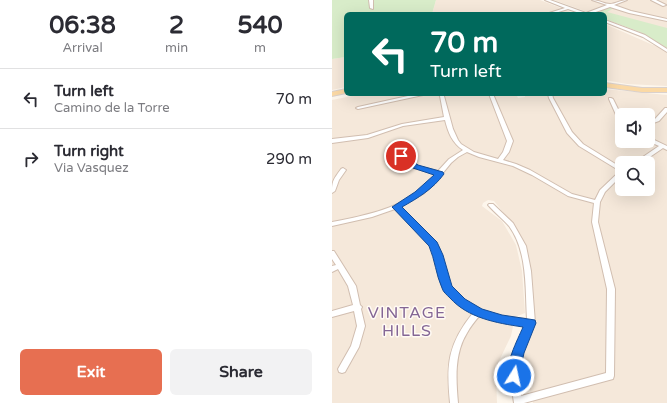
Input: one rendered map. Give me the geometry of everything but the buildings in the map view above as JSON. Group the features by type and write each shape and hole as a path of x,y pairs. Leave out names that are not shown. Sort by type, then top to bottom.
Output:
{"main road":[{"path":"607,85 642,90 667,90"},
{"path":"332,94 344,91"}],"street":[{"path":"371,0 372,8"},
{"path":"547,0 580,12"},
{"path":"594,0 638,14 667,20"},
{"path":"591,12 625,0"},
{"path":"653,0 664,5"},
{"path":"554,12 567,8"},
{"path":"607,22 644,36 667,51"},
{"path":"358,108 413,96"},
{"path":"442,96 452,136 458,144 481,156 500,160 523,168 572,195 597,202"},
{"path":"493,96 510,141 506,152 500,160"},
{"path":"550,96 570,133 581,146 615,167"},
{"path":"611,99 615,108"},
{"path":"655,121 667,109"},
{"path":"332,141 368,136 402,125 448,118"},
{"path":"655,142 665,147"},
{"path":"649,156 665,147"},
{"path":"332,224 354,221 396,207 418,194 432,183 455,156 467,150"},
{"path":"401,156 416,167 440,174"},
{"path":"332,191 336,180 343,170"},
{"path":"491,205 511,225 523,246 528,271 530,323 518,353 514,376 518,402 610,376 611,289 595,222 597,202 602,191 615,178"},
{"path":"396,207 433,244 438,255 447,288 461,302 478,312 502,319 530,323"},
{"path":"332,253 336,268 352,286 358,307 361,326 355,347 342,369"},
{"path":"332,314 358,307"},
{"path":"454,403 452,384 453,356 463,332 478,312"}],"shaded area":[{"path":"436,0 540,0 571,12 433,12"},
{"path":"554,0 667,0 667,46 607,15 607,12 587,12"},
{"path":"607,25 658,46 667,53 667,86 627,84 607,80"},
{"path":"344,57 344,87 332,90 332,59"},
{"path":"607,89 667,95 667,403 533,403 530,390 520,384 521,363 534,327 533,300 526,249 522,239 510,221 494,201 488,200 483,203 482,206 502,221 516,245 522,271 525,313 515,317 511,336 499,361 496,375 497,403 332,403 332,100 352,96 517,96 518,98 525,96 607,96"}],"green space":[{"path":"332,0 436,0 433,12 344,12 344,57 332,59"},
{"path":"609,7 614,8 607,12 599,12"},
{"path":"607,12 667,28 667,48 640,32 607,20"}],"district":[{"name":"VINTAGE HILLS","path":"407,321"}],"route":[{"path":"401,156 416,167 440,174 432,183 418,194 396,207 417,226 433,244 438,255 447,288 461,302 478,312 502,319 530,323 518,353 514,376"}]}
